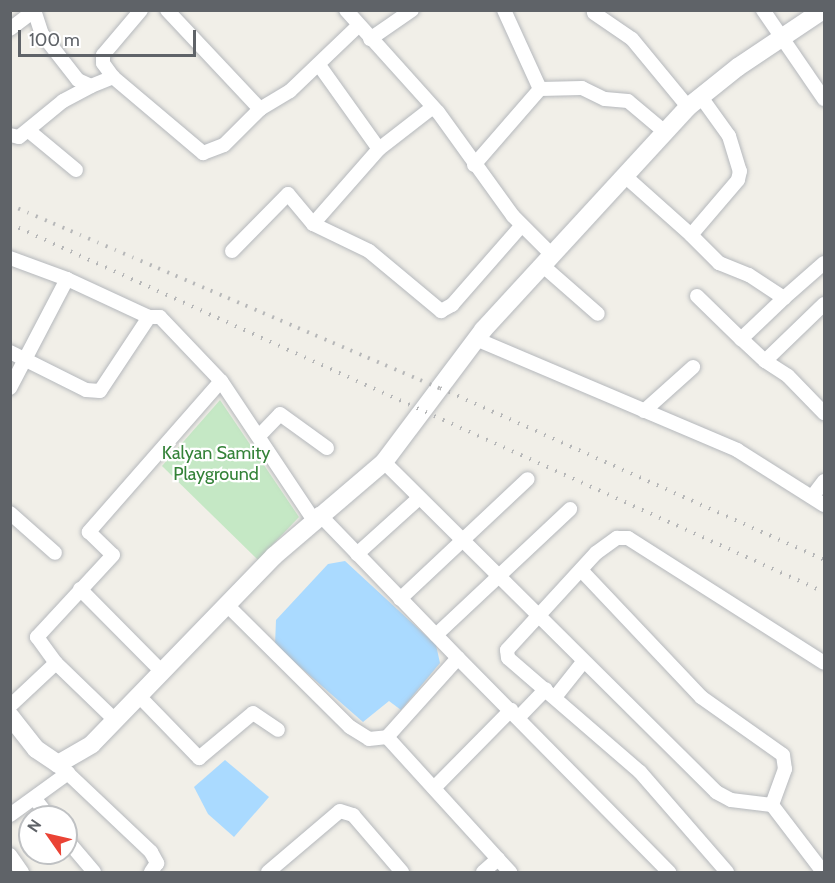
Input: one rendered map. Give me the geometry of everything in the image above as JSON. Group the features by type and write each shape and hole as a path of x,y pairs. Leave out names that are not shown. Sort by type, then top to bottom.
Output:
{"street":[{"path":"141,10 103,55 103,63 113,76 203,153 224,145 260,109 290,91 358,26"},
{"path":"167,10 260,109"},
{"path":"345,10 433,107 547,260 598,314"},
{"path":"370,39 412,10"},
{"path":"504,10 540,89"},
{"path":"763,10 784,35 805,75 825,99"},
{"path":"10,29 34,11 54,54 78,80 91,86"},
{"path":"10,815 35,799 63,768 92,744 316,517 384,462 421,419 476,339 694,102 816,12"},
{"path":"594,13 632,39 729,136 740,171 738,180 691,235"},
{"path":"319,65 379,150"},
{"path":"10,135 19,137 63,101 113,76"},
{"path":"474,165 540,89 582,88 605,99 628,101 666,133"},
{"path":"312,224 379,150 433,107"},
{"path":"29,131 76,170"},
{"path":"626,177 720,263 749,274 784,298"},
{"path":"232,251 288,194 312,224 369,251 441,311 452,305 522,225"},
{"path":"10,258 67,279 149,317 160,317 221,381 316,517 357,554 669,873"},
{"path":"741,339 825,263"},
{"path":"10,388 67,279"},
{"path":"697,296 765,361 788,376 825,413"},
{"path":"765,361 825,304"},
{"path":"10,352 86,390 100,391 149,317"},
{"path":"476,339 737,450 825,505"},
{"path":"644,411 693,367"},
{"path":"115,720 56,663 37,637 113,555 89,532 221,381"},
{"path":"259,436 280,414 327,448"},
{"path":"384,462 716,792 731,800 772,805 823,873"},
{"path":"400,599 528,478"},
{"path":"812,498 825,481"},
{"path":"357,554 419,498"},
{"path":"436,635 500,578 570,509"},
{"path":"10,513 55,552"},
{"path":"728,873 640,772 506,654 606,544 628,538 825,663"},
{"path":"581,570 701,697 783,755 785,769 772,805"},
{"path":"80,589 162,672"},
{"path":"227,605 350,728 369,739 387,738 458,658"},
{"path":"434,788 514,714 551,692 583,662"},
{"path":"10,706 56,663"},
{"path":"138,695 199,758 253,713 278,730"},
{"path":"10,716 36,749 63,768 151,852 157,863 151,873"},
{"path":"387,738 510,873"},
{"path":"35,799 39,805"},
{"path":"269,872 340,811 353,815 402,873"},
{"path":"78,854 94,873"},
{"path":"10,855 22,873"},
{"path":"483,873 498,859"}],"green space":[{"name":"Kalyan Samity Playground","path":"220,400 299,517 258,560 162,466"}],"water":[{"path":"345,561 436,645 440,663 401,710 389,701 363,722 275,645 276,620 328,564"},
{"path":"225,760 269,797 234,837 208,814 194,787"}],"railway":[{"path":"10,205 440,388 824,560"},
{"path":"10,224 824,592"}]}
